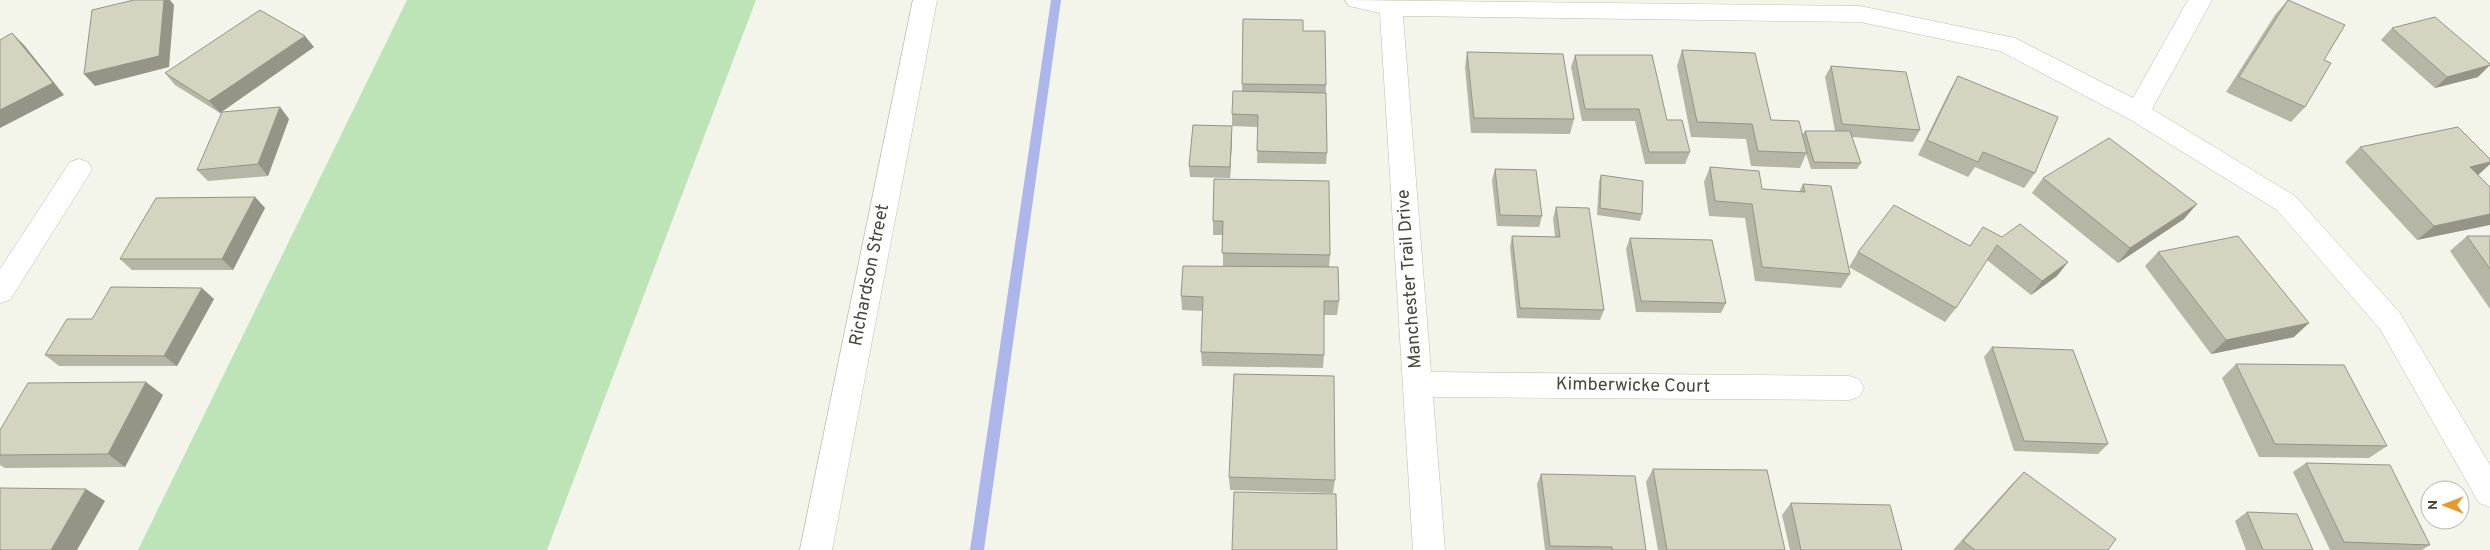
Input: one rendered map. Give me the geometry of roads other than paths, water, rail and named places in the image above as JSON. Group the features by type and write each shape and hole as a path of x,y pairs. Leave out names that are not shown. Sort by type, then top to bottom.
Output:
{"street":[{"name":"Richardson Street","path":"816,550 925,0"},
{"path":"1356,0 1391,8 1860,7 2006,44 2138,112 2286,203 2390,321 2490,493"},
{"path":"2138,112 2200,0"},
{"name":"Manchester Trail Drive","path":"1391,8 1429,550"},
{"path":"0,292 79,169"},
{"name":"Kimberwicke Court","path":"1417,384 1849,388"}],"waterway":[{"path":"977,550 1056,0"}]}
